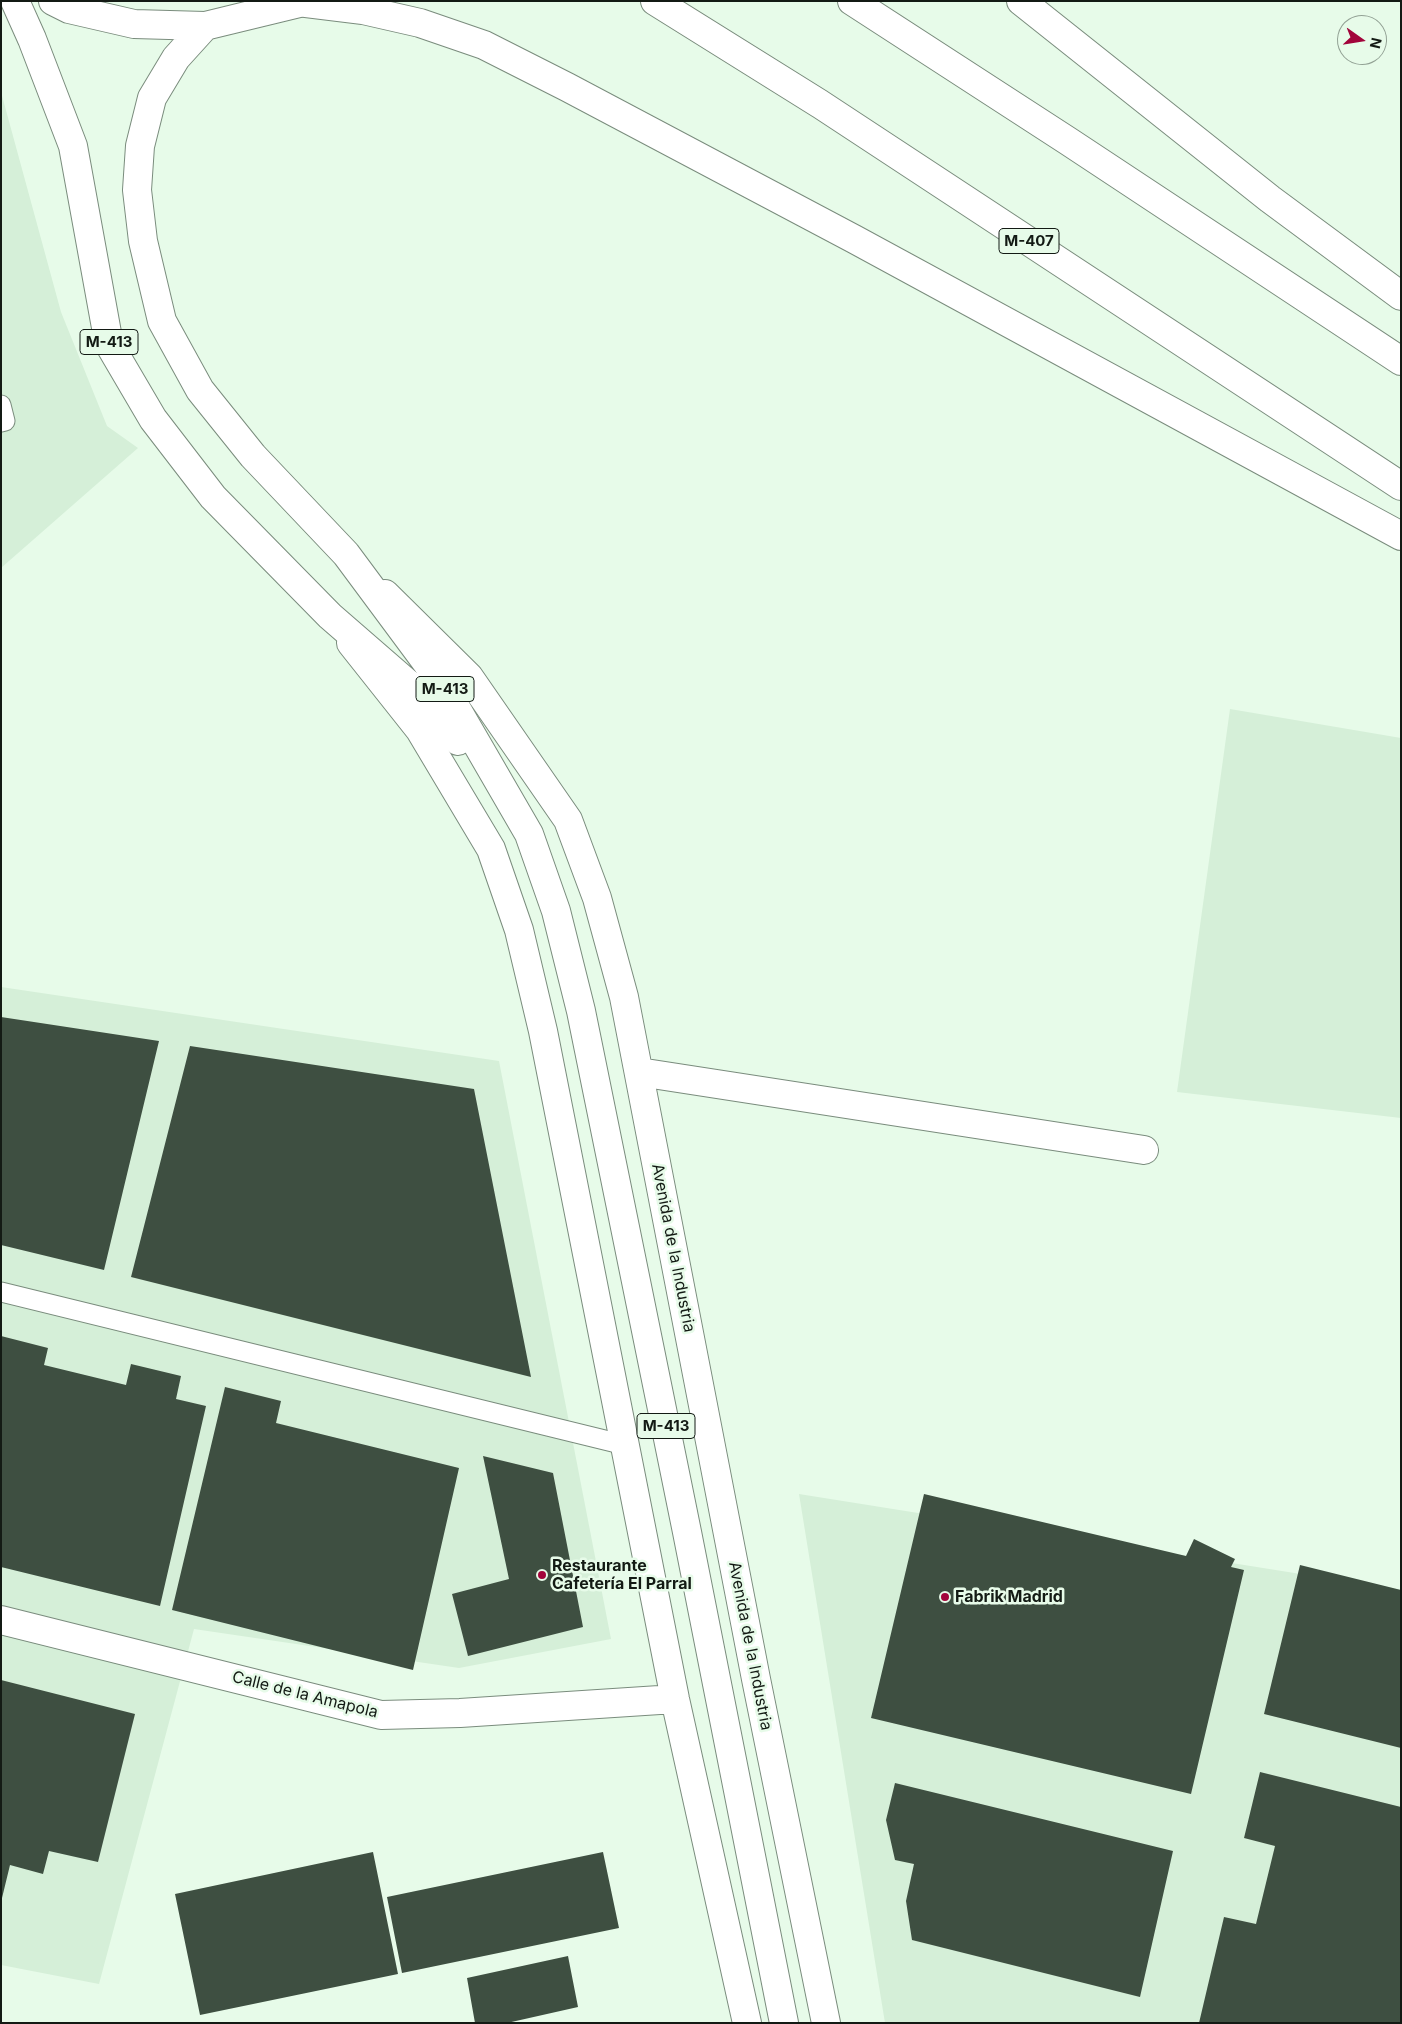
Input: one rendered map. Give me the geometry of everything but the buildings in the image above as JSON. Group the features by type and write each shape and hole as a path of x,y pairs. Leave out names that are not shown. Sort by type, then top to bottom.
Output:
{"main road":[{"name":"M-413","path":"15,1 32,39 73,146 110,344 153,419 213,497 330,616 429,702 529,834"},
{"path":"52,1 69,9 134,24 205,26 307,2 363,10 420,23 484,45 567,86 1401,536"},
{"name":"M-407","path":"654,1 837,115 1401,486"},
{"path":"852,1 1401,361"},
{"path":"1021,1 1270,199 1401,296"},
{"name":"M-413","path":"205,26 176,58 152,98 140,146 137,190 143,241 162,321 200,390 253,456 346,554 441,682 529,834 556,911 581,1011 688,1532 784,2023"},
{"name":"Avenida de la Industria","path":"346,554 469,677 568,820 597,898 624,997 754,1670 826,2023"},
{"path":"330,616 420,730 491,849 519,930 544,1031 675,1698 747,2023"},
{"path":"639,1072 1144,1150"},
{"name":"Calle de la Amapola","path":"1,1620 381,1715 460,1712 675,1698"}],"lane":[{"path":"1,405 5,421 1,422"},
{"path":"1,1292 625,1445"}],"shaded area":[{"path":"1,92 61,312 107,426 138,448 1,568"},
{"path":"1230,709 1401,738 1401,1118 1177,1092"},
{"path":"1,987 499,1061 611,1639 459,1668 194,1629 99,1984 1,1965"},
{"path":"799,1494 1401,1590 1401,2023 885,2023"}],"place":[{"name":"Restaurante Cafetería El Parral","path":"542,1575"},
{"name":"Fabrik Madrid","path":"945,1597"}]}
